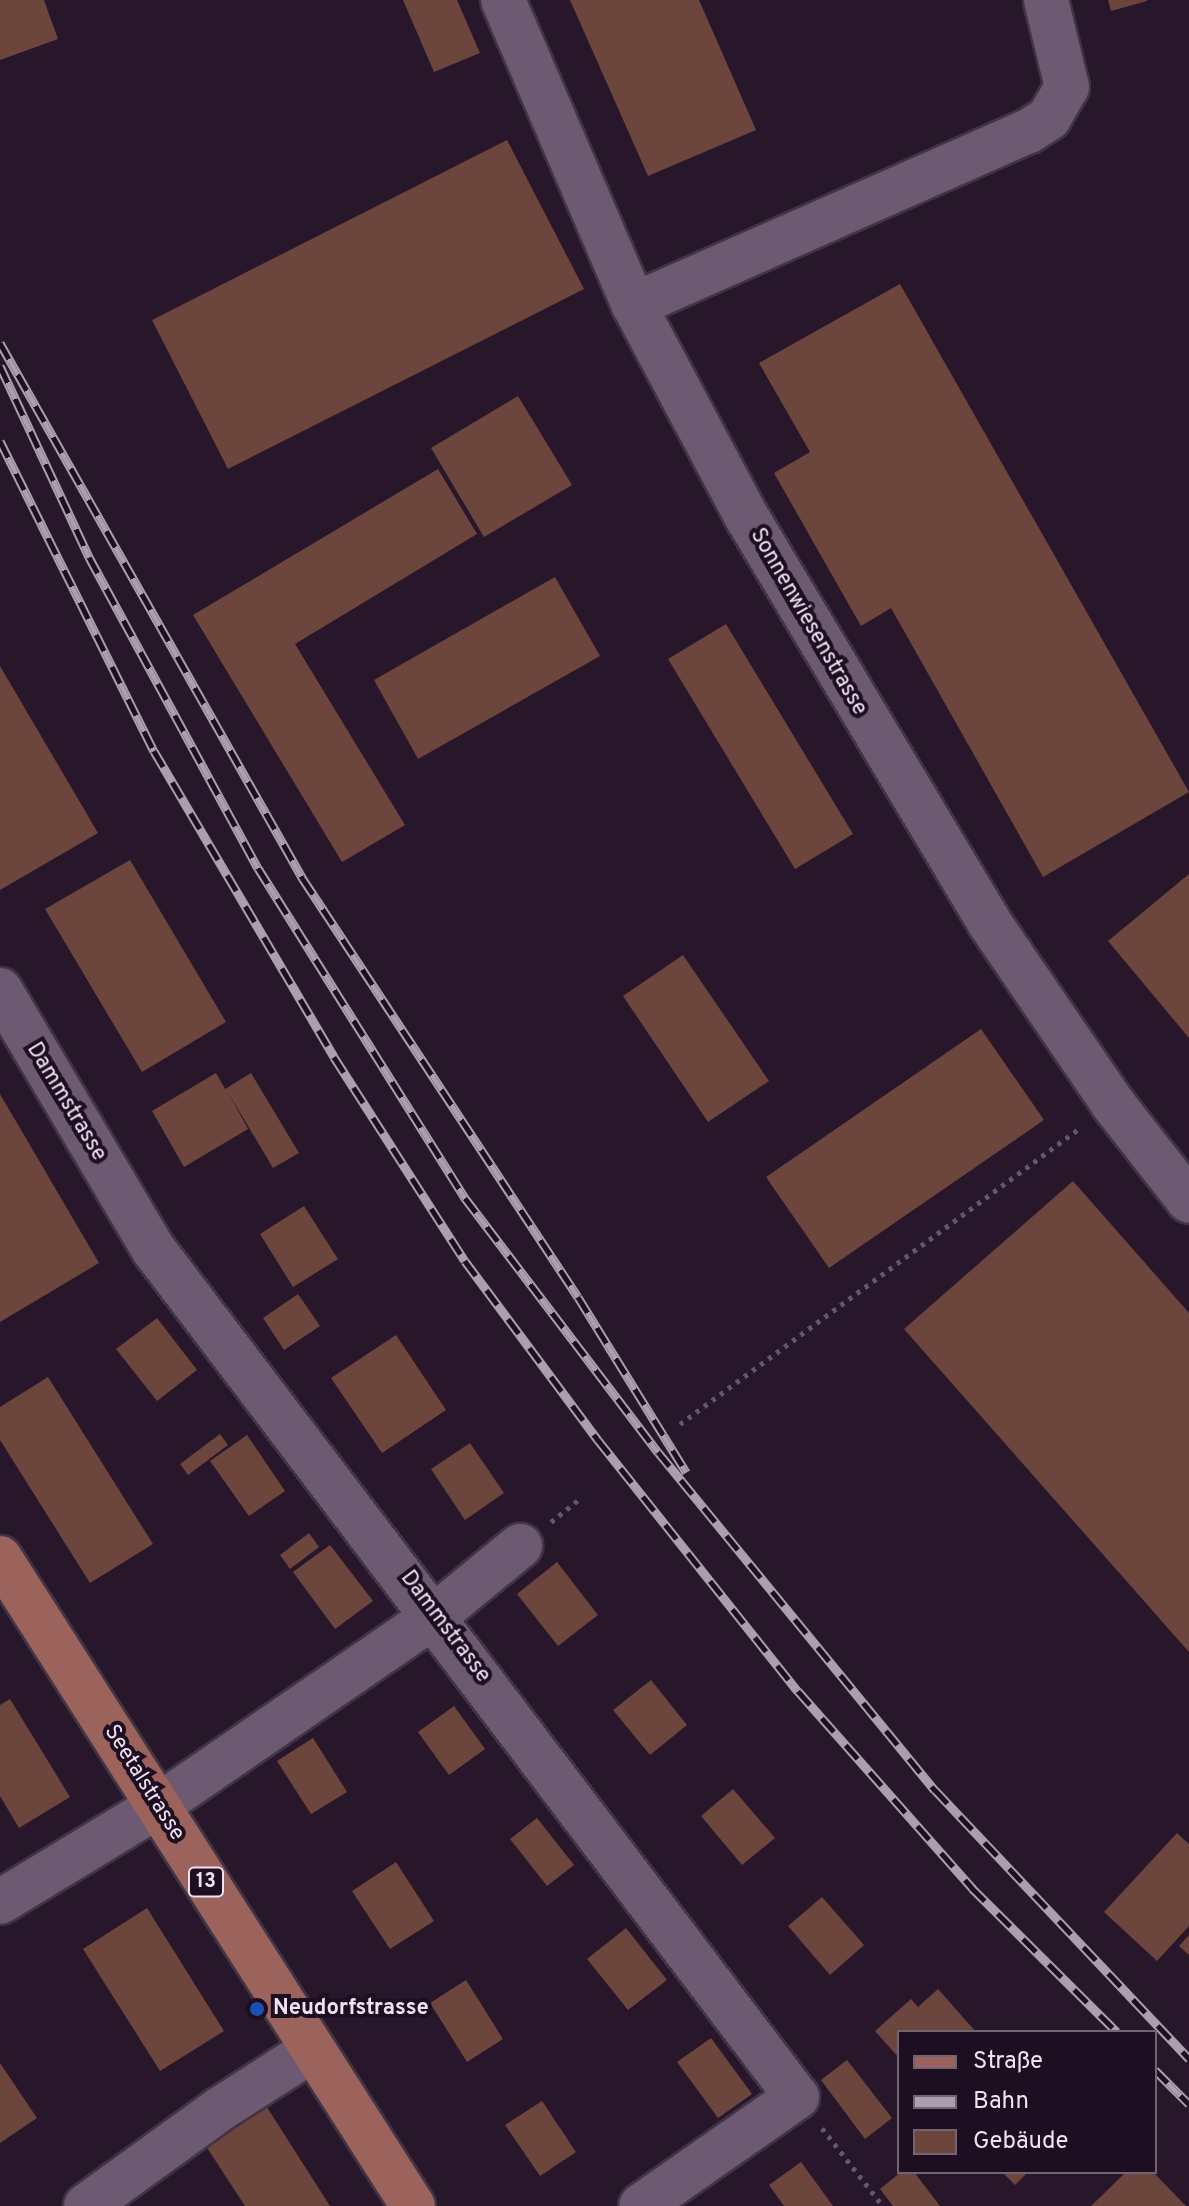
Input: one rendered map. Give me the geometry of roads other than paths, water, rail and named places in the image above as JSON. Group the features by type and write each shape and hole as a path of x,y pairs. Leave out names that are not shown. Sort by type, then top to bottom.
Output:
{"main road":[{"name":"Seetalstrasse","path":"0,1558 413,2206"}],"street":[{"name":"Sonnenwiesenstrasse","path":"503,0 634,305 748,519 858,708 989,922 1113,1104 1189,1201"},
{"path":"634,305 1029,131 1049,118 1067,87 1046,0"},
{"name":"Dammstrasse","path":"0,990 154,1250 436,1615 797,2097 641,2206"},
{"path":"0,1902 158,1806 436,1615 520,1546"},
{"path":"86,2206 220,2109 312,2050"}],"railway":[{"path":"0,343 303,879 578,1297 686,1472"},
{"path":"0,366 89,557 258,868 465,1198 658,1452 935,1790 1189,2059"},
{"path":"0,441 154,751 334,1057 465,1261 598,1440 798,1691 972,1888 1115,2030"},
{"path":"1157,2072 1189,2104"}],"place":[{"name":"Neudorfstrasse","path":"257,2009"}]}
